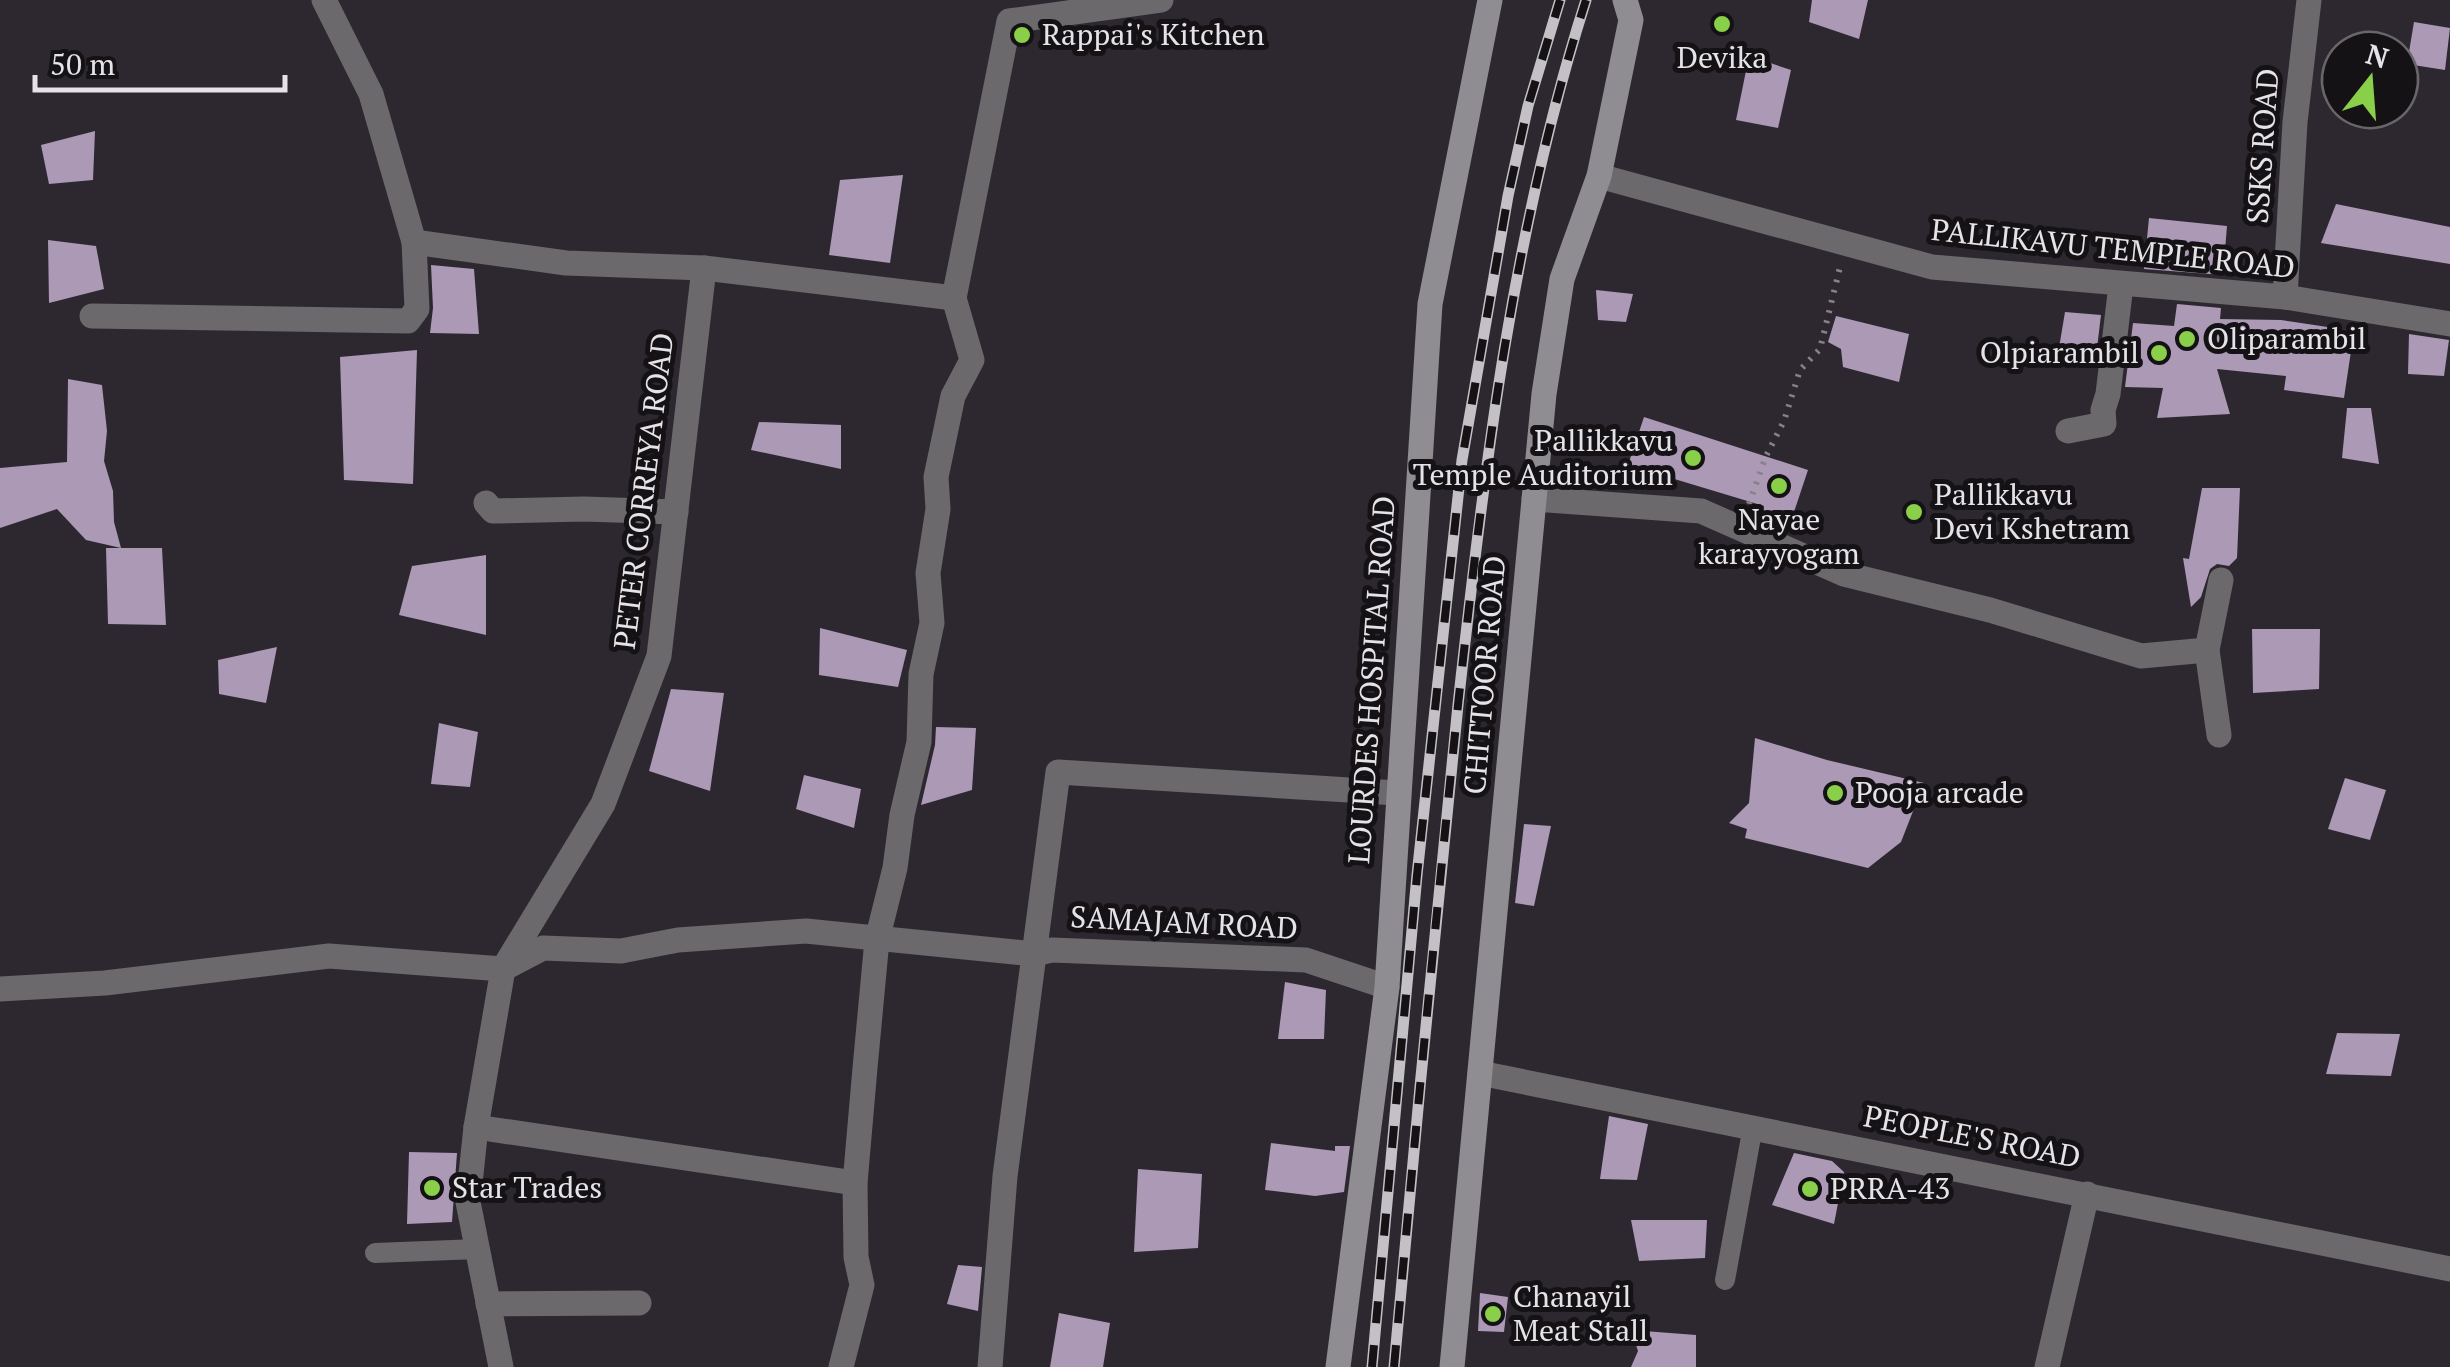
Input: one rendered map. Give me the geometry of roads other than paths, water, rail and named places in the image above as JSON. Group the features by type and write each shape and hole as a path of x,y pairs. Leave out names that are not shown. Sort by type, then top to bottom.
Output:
{"main road":[{"name":"LOURDES HOSPITAL ROAD","path":"1338,1367 1386,987 1430,304 1490,0"},
{"name":"CHITTOOR ROAD","path":"1452,1367 1544,394 1562,279 1599,176 1631,20 1625,0"}],"street":[{"path":"92,316 408,321 417,309 414,242 371,94 324,0"},
{"path":"841,1367 862,1286 856,1257 855,1183 877,940 919,742 921,674 932,623 928,573 938,509 936,476 954,396 972,360 954,298 1009,21 1162,0"},
{"name":"SSKS ROAD","path":"2285,297 2295,122 2309,0"},
{"name":"PALLIKAVU TEMPLE ROAD","path":"1599,176 1932,267 2285,297 2450,324"},
{"path":"414,242 566,263 704,268 954,298"},
{"name":"PETER CORREYA ROAD","path":"500,1367 468,1202 502,969 603,804 659,656 704,268"},
{"path":"2068,430 2104,424 2102,410 2108,394 2121,285"},
{"path":"1534,499 1701,512 1844,574 1990,610 2141,656 2206,650"},
{"path":"486,504 493,512 676,512"},
{"path":"2220,735 2206,650 2221,580"},
{"path":"990,1367 1005,1176 1058,772 1396,794"},
{"name":"SAMAJAM ROAD","path":"502,969 543,948 621,951 678,940 806,931 1034,954 1052,950 1306,960 1386,987"},
{"path":"0,989 105,983 329,956 502,969"},
{"name":"PEOPLE'S ROAD","path":"1480,1073 2450,1269"},
{"path":"476,1127 855,1183"},
{"path":"2047,1367 2086,1194"},
{"path":"488,1304 639,1303"}],"lane":[{"path":"1726,1280 1753,1126"},
{"path":"375,1253 478,1249"}],"railway":[{"path":"1372,1367 1417,875 1462,460 1508,196 1528,106 1560,0"},
{"path":"1394,1367 1458,705 1491,438 1504,349 1539,173 1586,0"}],"place":[{"name":"Devika","path":"1722,24"},
{"name":"Rappai's Kitchen","path":"1022,35"},
{"name":"Oliparambil","path":"2187,339"},
{"name":"Olpiarambil","path":"2159,353"},
{"name":"Pallikkavu Temple Auditorium","path":"1693,458"},
{"name":"Nayae karayyogam","path":"1779,486"},
{"name":"Pallikkavu Devi Kshetram","path":"1914,512"},
{"name":"Pooja arcade","path":"1835,793"},
{"name":"Star Trades","path":"432,1188"},
{"name":"PRRA-43","path":"1810,1189"},
{"name":"Chanayil Meat Stall","path":"1493,1314"}]}
